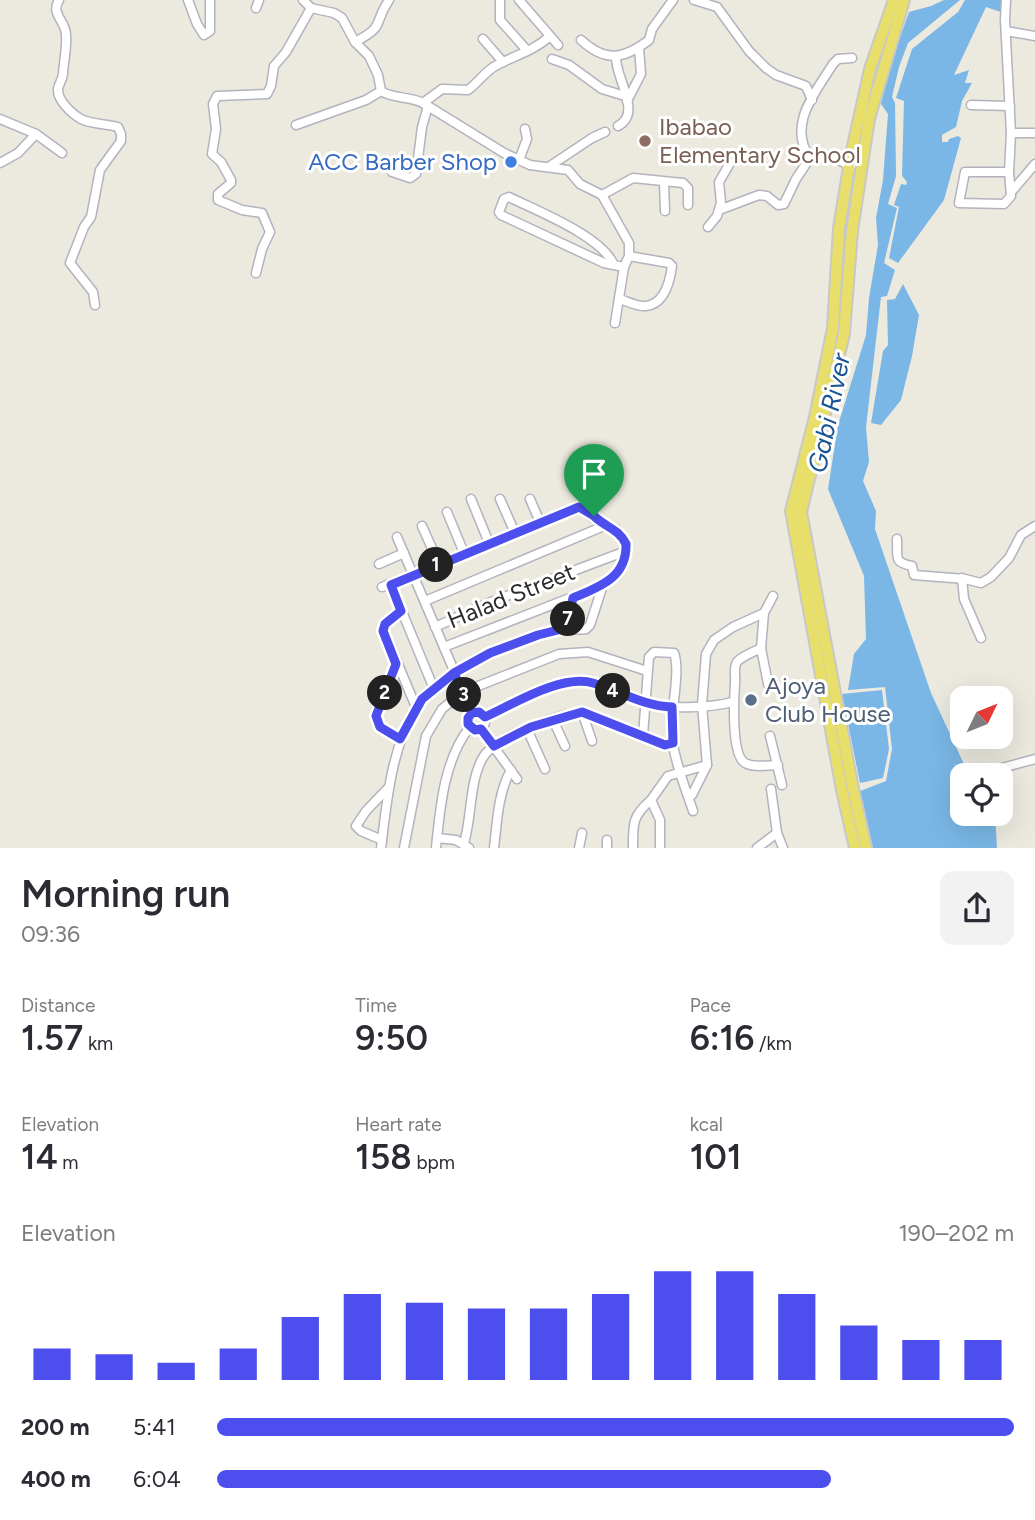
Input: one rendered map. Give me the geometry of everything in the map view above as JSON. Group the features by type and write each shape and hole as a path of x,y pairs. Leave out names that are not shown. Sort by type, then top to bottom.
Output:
{"main road":[{"path":"866,848 838,736 791,511 815,417 833,328 839,228 849,165 870,69 894,0"},
{"path":"855,848 801,512 844,334 852,231 869,119 904,0"}],"street":[{"path":"59,0 56,12 64,24 66,34 59,94 72,113 83,120 118,127 121,134 116,150 100,170 91,217 84,227 70,263 93,292 95,305"},
{"path":"188,0 204,35 210,31 212,23 210,0"},
{"path":"303,0 311,8 339,15 355,42 369,56 378,75 381,91"},
{"path":"355,42 372,33 380,25 382,11 388,0"},
{"path":"500,0 500,20 525,51"},
{"path":"519,0 558,45"},
{"path":"582,40 602,55 616,57 639,48 649,40 652,29 673,0"},
{"path":"694,0 717,7 749,51 776,75 806,86 812,100"},
{"path":"1006,0 1011,196 1004,204 961,205 958,201 965,172 1009,172"},
{"path":"256,273 270,232 262,213 242,210 218,200 218,194 231,180 221,162 212,154 216,129 213,104 217,96 267,94 274,66 286,52 311,8"},
{"path":"1006,31 1035,36"},
{"path":"391,172 410,178 416,174 425,104 442,89 468,90 495,65 535,49 550,37"},
{"path":"483,39 503,62"},
{"path":"626,99 641,74 639,48"},
{"path":"616,57 629,115 618,127"},
{"path":"810,158 800,133 802,118 833,64 838,59 852,58"},
{"path":"552,59 569,65 602,89 626,99"},
{"path":"381,91 390,96 415,99 504,153 538,167 551,166 570,172 580,184 602,195 629,243 629,256 624,267 615,323"},
{"path":"296,125 366,100 381,91"},
{"path":"971,106 1010,106"},
{"path":"0,118 36,134 62,153"},
{"path":"519,160 527,139 525,129"},
{"path":"551,166 605,132"},
{"path":"1011,133 1035,133"},
{"path":"0,163 18,153 36,134"},
{"path":"810,158 836,159 861,171"},
{"path":"719,210 759,195 766,196 778,205 784,204 810,158"},
{"path":"708,227 717,216 721,203 719,183 730,163"},
{"path":"1012,191 1035,164"},
{"path":"602,195 633,178 683,183 687,185 688,205"},
{"path":"664,183 665,211"},
{"path":"613,263 610,257 583,234 509,197 504,200 499,212 501,215 604,263 624,267"},
{"path":"619,299 646,306 662,297 668,284 671,266 669,263 629,256"},
{"path":"471,499 489,543"},
{"path":"500,499 515,533"},
{"path":"530,499 540,522"},
{"path":"434,689 401,611 386,586 579,507 622,537 626,551 616,576 603,586 444,647"},
{"path":"447,512 464,553"},
{"path":"422,526 439,564"},
{"path":"425,601 604,526"},
{"path":"897,539 899,562 912,566 914,575 962,578 981,583 991,577 1009,558 1021,535 1035,526"},
{"path":"397,537 472,713"},
{"name":"Halad Street","path":"435,626 626,551"},
{"path":"379,564 404,553"},
{"path":"962,578 964,600 981,638"},
{"path":"390,786 356,826 382,844 400,739 416,706 454,673 490,653 538,635 566,628 580,630 588,627 603,586"},
{"path":"768,684 761,648 764,613 773,596"},
{"path":"566,628 573,598"},
{"path":"401,611 385,624 383,631 416,706"},
{"path":"688,796 692,795 707,765 702,705 706,654 714,640 733,627 764,613"},
{"path":"761,648 737,662 733,702 735,734 741,759 750,765 778,765"},
{"path":"404,848 413,790 426,736 442,709 463,692 559,654 588,652 647,671"},
{"path":"643,735 649,657 654,652 674,653 677,661 672,707 673,743 692,811"},
{"path":"396,664 376,716 380,727 400,739"},
{"path":"485,717 555,685 575,681 591,683 644,703 672,707 733,702"},
{"path":"479,712 485,717 486,723 481,729 470,727 468,718 472,713 479,712"},
{"path":"437,838 456,840 467,846 474,782 481,761 494,746 527,729 582,712 665,745 673,743"},
{"path":"582,712 592,741"},
{"path":"553,720 565,746"},
{"path":"436,848 447,773 459,740 470,727"},
{"path":"481,729 517,779"},
{"path":"527,729 545,769"},
{"path":"770,736 782,785"},
{"path":"1013,765 1035,759"},
{"path":"633,848 633,824 638,811 668,776 707,765"},
{"path":"494,848 501,797 511,770"},
{"path":"771,789 777,833 783,848"},
{"path":"650,800 660,820 660,848"},
{"path":"579,848 582,833"},
{"path":"757,848 777,833"}],"water":[{"path":"944,0 960,0 908,43 892,97 895,103 896,176 888,204 897,208 884,263 895,270 887,296 881,297 866,427 869,462 863,481 876,511 875,529 931,693 950,734 950,749 957,749 963,763 950,763 950,826 996,826 997,848 873,848 860,791 886,781 892,749 885,687 848,690 854,654 866,639 864,576 828,489 838,425 866,335 878,245 876,218 883,180 888,114 881,104 886,77 909,12"},
{"path":"965,0 1005,0 1004,13 986,7 954,75 969,70 965,83 972,83 962,101 956,127 942,135 942,142 948,142 958,136 961,138 944,200 898,263 889,258 899,207 894,205 901,184 906,185 907,182 902,176 904,101 896,98 912,49 958,12"},
{"path":"903,284 919,315 901,400 881,425 871,423 883,351 888,345 887,300 895,299"},
{"path":"882,690 889,749 883,778 860,783 842,694"}],"place":[{"name":"Ibabao Elementary School","path":"645,141"},
{"name":"ACC Barber Shop","path":"511,162"},
{"name":"Ajoya Club House","path":"751,700"}],"route":[{"path":"594,516 579,507 391,585 401,611 385,624 383,631 396,664 376,716 380,727 400,739 416,706 454,673 472,713 479,712 485,717 555,685 575,681 591,683 644,703 672,707 673,743 665,745 582,712 531,727 494,746 481,729 475,730 468,724 472,713 463,692 454,673 490,653 566,628 573,598 603,586 616,576 622,565 626,544 615,530 604,526 594,516"}],"water label":[{"name":"Gabi River","path":"829,413"}]}
